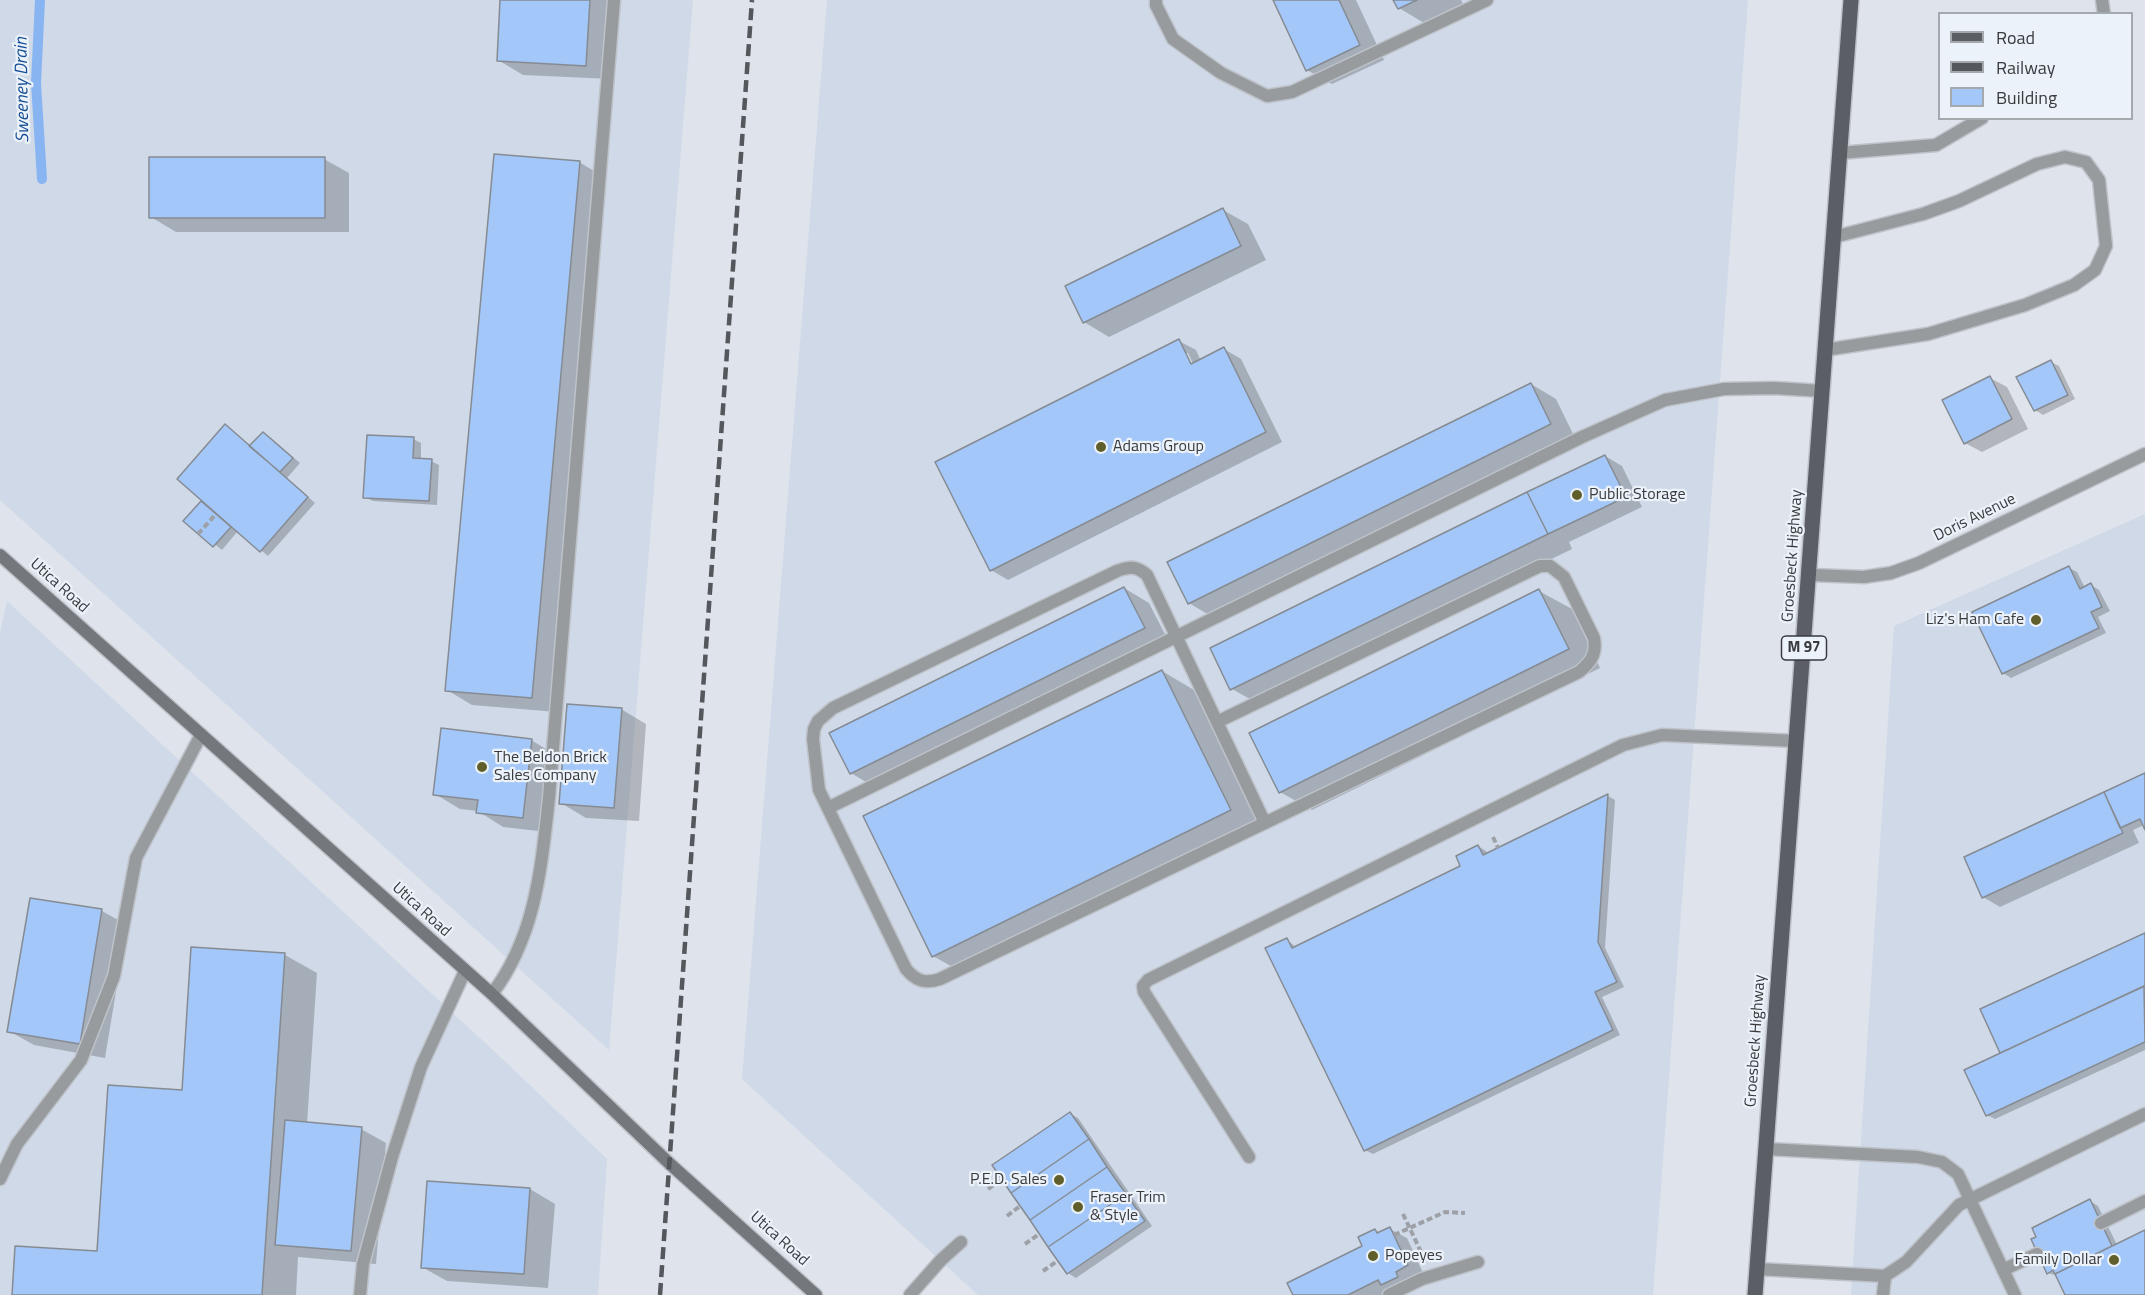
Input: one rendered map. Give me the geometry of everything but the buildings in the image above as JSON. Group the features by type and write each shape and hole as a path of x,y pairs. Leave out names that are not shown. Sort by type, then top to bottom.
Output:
{"main road":[{"name":"Groesbeck Highway","path":"1755,1295 1851,0"},
{"name":"Utica Road","path":"0,555 492,994 670,1164 816,1295"}],"street":[{"path":"492,994 506,975 518,951 540,882 549,798 615,0"},
{"path":"1156,0 1156,5 1173,39 1221,73 1267,96 1292,92 1486,0"},
{"path":"1840,153 1936,145 1979,120"},
{"path":"1826,350 1928,334 2025,305 2074,285 2095,270 2106,246 2099,180 2086,162 2065,157 2037,164 1959,201 1923,214 1834,237"},
{"path":"828,808 1582,437 1665,400 1724,389 1774,388 1823,391"},
{"name":"Doris Avenue","path":"1810,575 1864,577 1891,573 1919,563 2145,454"},
{"path":"1217,722 1540,566 1550,566 1564,577 1589,628 1596,648 1588,665 1579,672 1265,823 930,982 920,981 906,969 819,790 813,739 818,720 834,708 1126,568 1134,567 1147,575 1265,823"},
{"path":"0,1179 17,1144 81,1060 114,975 136,858 201,735"},
{"path":"1248,1157 1144,992 1143,986 1148,980 1623,745 1662,735 1797,741"},
{"path":"360,1295 366,1254 392,1157 421,1067 465,971"},
{"path":"1757,1269 1885,1276 1906,1262 1959,1204 2145,1114"},
{"path":"1767,1149 1918,1157 1942,1162 1958,1174 2015,1295"},
{"path":"2101,1222 2145,1201"},
{"path":"910,1295 941,1260 961,1242"},
{"path":"2003,1270 2037,1254"},
{"path":"1389,1295 1422,1279 1478,1262"},
{"path":"1883,1295 1885,1276"}],"path":[{"path":"198,534 216,514"},
{"path":"988,1189 1002,1179"},
{"path":"1007,1216 1020,1206"},
{"path":"1394,1235 1445,1212 1465,1213"},
{"path":"1403,1214 1423,1255"},
{"path":"1025,1244 1039,1234"},
{"path":"1043,1271 1057,1261"}],"shaded area":[{"path":"0,0 693,0 609,1050 0,500"},
{"path":"827,0 1748,0 1653,1295 978,1295 742,1079"},
{"path":"2145,514 2145,1295 1851,1295 1894,626"},
{"path":"7,601 510,1066 607,1159 598,1295 0,1295 0,633"}],"waterway":[{"name":"Sweeney Drain","path":"40,0 36,83 42,179"}],"railway":[{"path":"660,1295 752,0"}],"place":[{"name":"Adams Group","path":"1101,447"},
{"name":"Public Storage","path":"1577,495"},
{"name":"Liz's Ham Cafe","path":"2036,620"},
{"name":"The Beldon Brick Sales Company","path":"482,767"},
{"name":"P.E.D. Sales","path":"1059,1180"},
{"name":"Fraser Trim & Style","path":"1078,1207"},
{"name":"Popeyes","path":"1373,1256"},
{"name":"Family Dollar","path":"2114,1260"}]}
